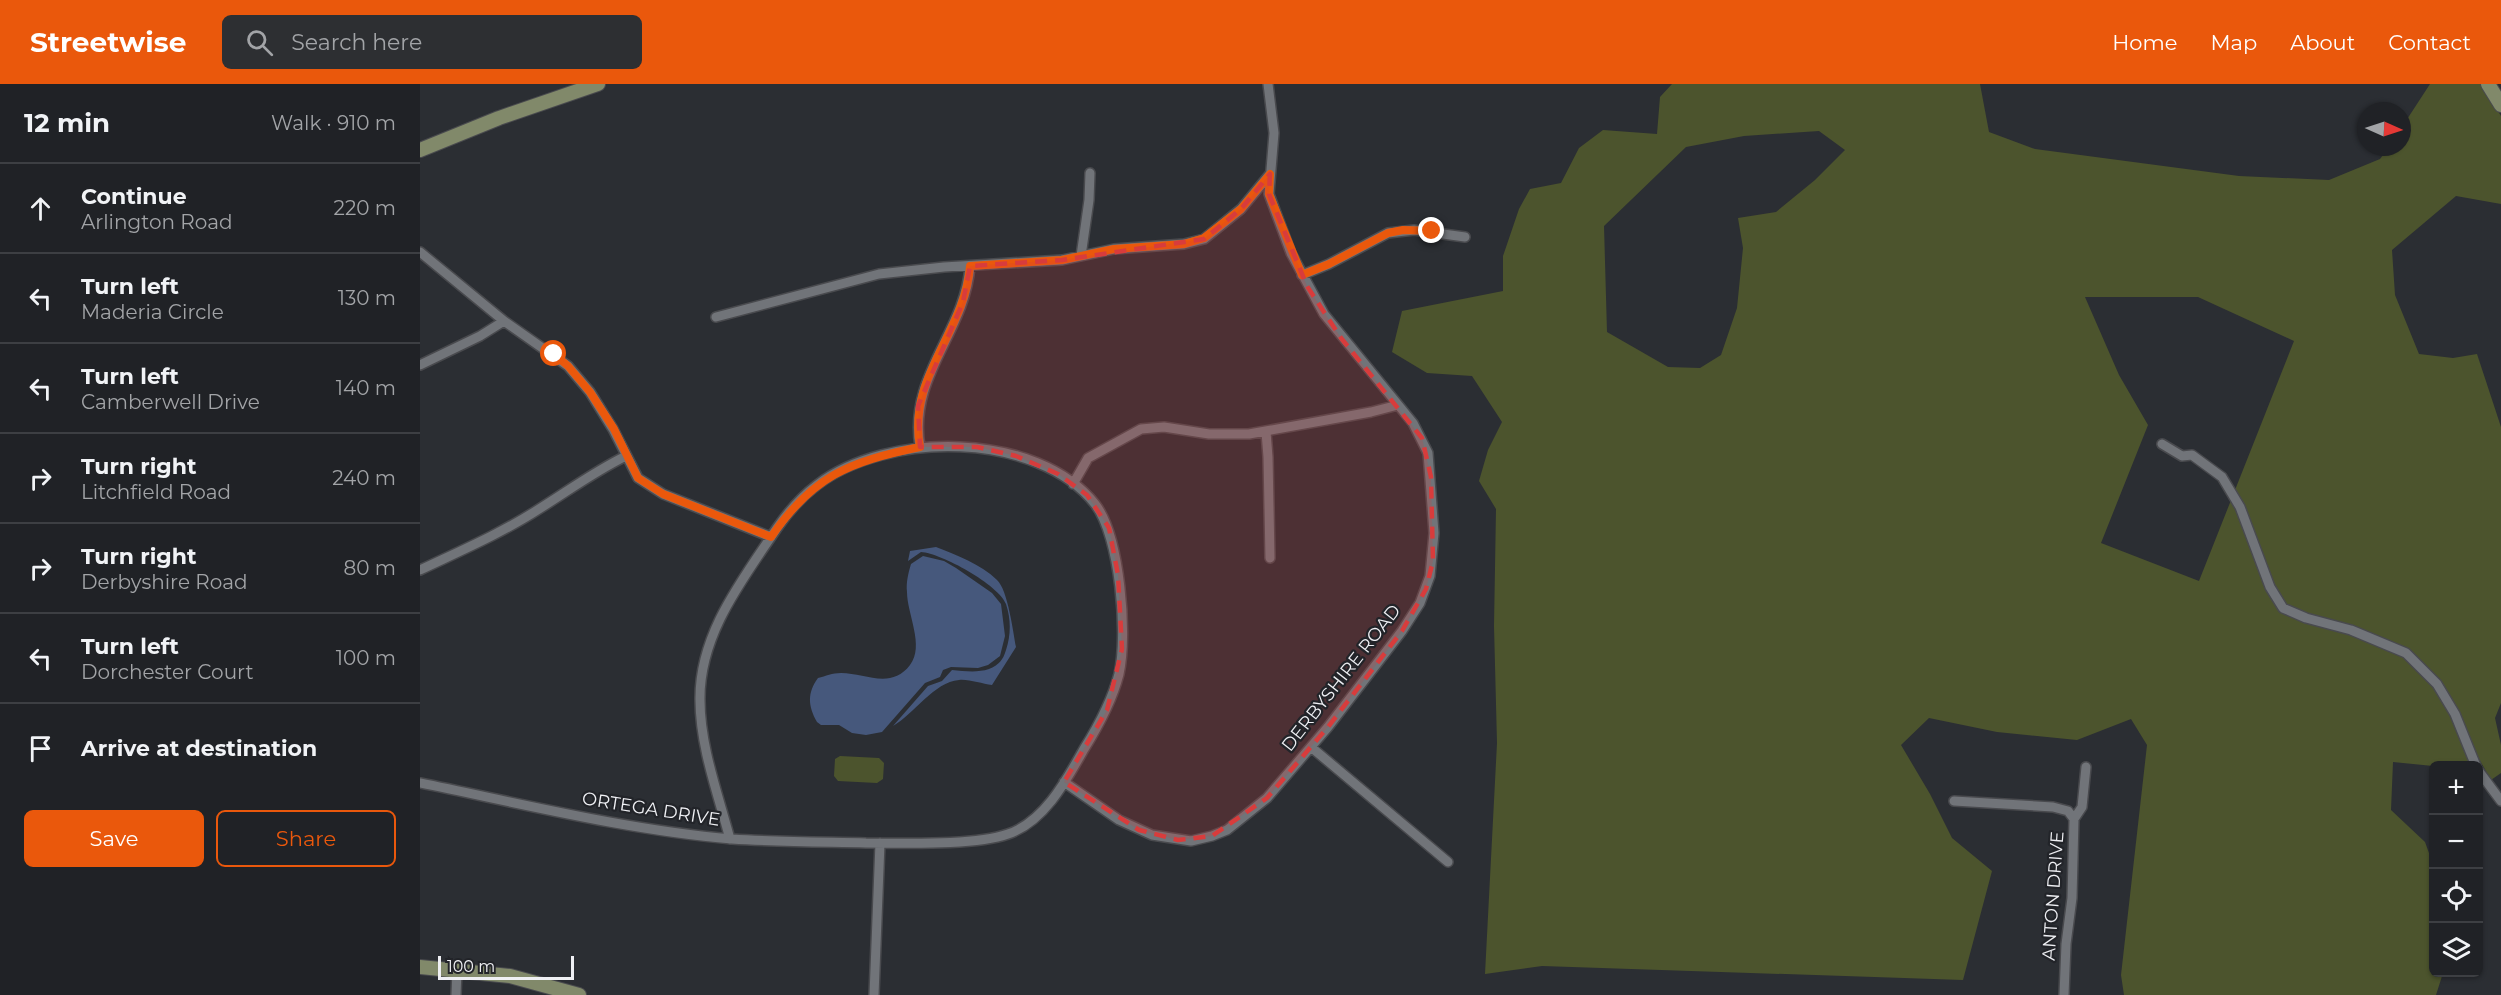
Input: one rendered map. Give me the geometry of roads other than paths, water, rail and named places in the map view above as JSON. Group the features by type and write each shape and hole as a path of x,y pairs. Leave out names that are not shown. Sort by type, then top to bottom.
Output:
{"street":[{"path":"420,150 499,117 598,84"},
{"name":"DERBYSHIRE ROAD","path":"1064,782 1108,813 1139,830 1191,841 1212,836 1238,823 1267,798 1311,747 1402,631 1420,603 1430,576 1434,533 1428,453 1413,423 1341,338 1324,314 1302,275 1269,194 1274,133 1268,84"},
{"path":"2488,84 2501,105"},
{"path":"1081,256 1089,200 1090,173"},
{"path":"716,317 879,274 1062,260 1114,249 1184,244 1204,238 1241,209 1270,174"},
{"path":"1302,275 1329,264 1388,233 1414,230 1464,237"},
{"path":"420,252 504,321 554,354 577,376 614,429 638,478 648,486 771,537"},
{"path":"920,447 918,406 930,372 963,302 970,266"},
{"path":"420,365 492,330 504,321"},
{"path":"1073,484 1088,458 1141,429 1164,427 1209,434 1234,435 1266,432 1398,405"},
{"path":"1266,432 1270,558"},
{"path":"2162,444 2182,456 2192,455 2222,477 2240,507 2270,588 2283,608 2306,618 2351,630 2406,653 2437,684 2455,714 2474,761"},
{"name":"ORTEGA DRIVE","path":"420,783 638,827 730,838 923,843 1003,836 1033,820 1064,782 1107,710 1119,673 1122,649 1119,587 1108,528 1097,506 1073,484 1031,461 994,450 951,446 920,447 877,457 854,465 819,483 786,514 723,611 707,651 700,699 703,730 730,838"},
{"path":"420,570 498,533 538,510 599,469 626,456"},
{"path":"1311,747 1448,862"},
{"name":"ANTON DRIVE","path":"2064,995 2066,944 2072,898 2074,819 2082,807 2086,767"},
{"path":"2483,777 2501,801"},
{"path":"1954,801 2053,807 2068,811 2074,819"},
{"path":"874,995 880,843"},
{"path":"420,967 510,976 579,995"},
{"path":"456,995 457,970"}],"water":[{"path":"936,547 976,565 991,574 1001,585 1012,622 1016,647 992,685 963,680 950,682 933,692 893,726 928,686 942,681 952,670 984,670 998,664 1008,644 1010,627 1008,610 1001,596 993,588 968,571 930,554 921,552 908,561 910,551"},
{"path":"923,556 944,561 956,568 992,593 1001,604 1005,636 1000,656 988,665 978,668 951,667 943,670 940,677 925,683 882,732 866,735 852,733 839,725 821,725 817,722 810,705 810,694 818,678 841,673 886,679 903,673 910,665 916,649 916,639 908,601 907,582 911,564"}]}
